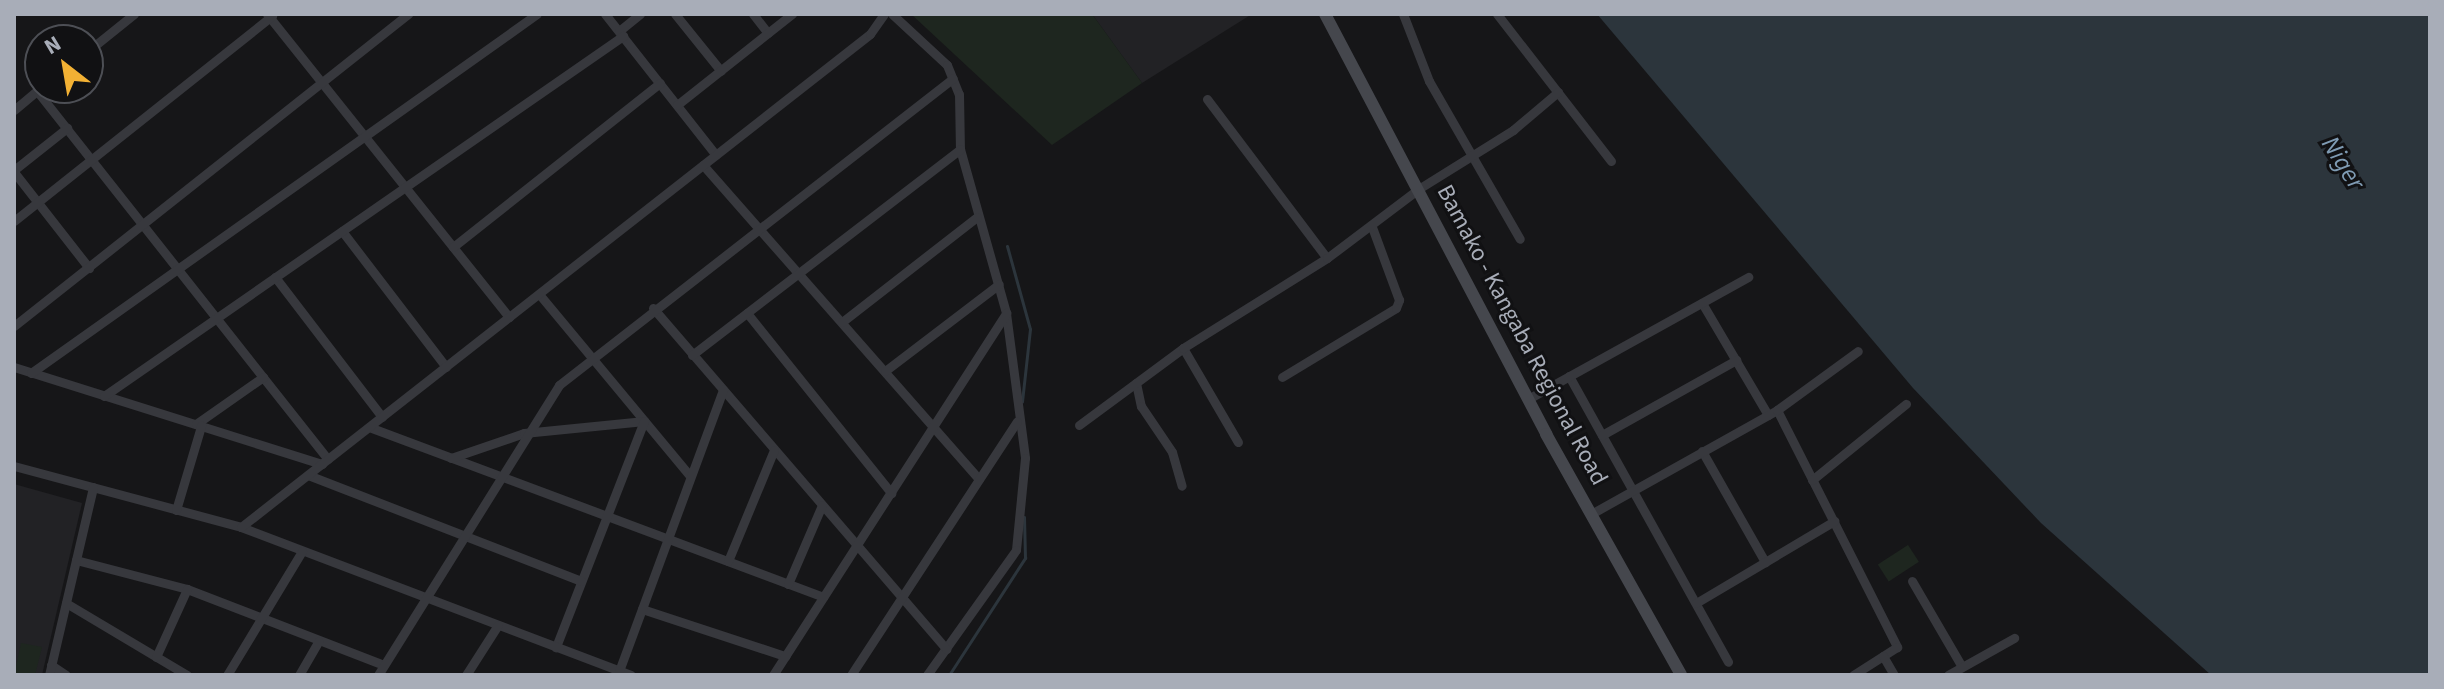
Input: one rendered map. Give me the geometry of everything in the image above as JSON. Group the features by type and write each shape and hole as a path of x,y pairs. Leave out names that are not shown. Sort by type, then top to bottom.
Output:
{"street":[{"path":"104,38 134,14"},
{"path":"14,326 408,14"},
{"path":"31,373 537,14"},
{"path":"605,14 716,155"},
{"path":"104,396 621,34 640,14"},
{"path":"675,14 721,71"},
{"path":"753,14 768,33"},
{"path":"677,105 792,14"},
{"path":"241,527 870,34 884,14"},
{"path":"892,14 947,65 959,94 960,149 1006,313 1017,421 1025,458 1016,550 927,675"},
{"name":"Bamako - Kangaba Regional Road","path":"1325,14 1420,188 1528,399 1681,675"},
{"path":"1403,14 1429,81 1470,157 1520,239"},
{"path":"1497,14 1611,161"},
{"path":"14,221 271,15 509,317"},
{"path":"378,675 524,433 559,385 653,308 953,78"},
{"path":"453,247 660,83"},
{"path":"1079,425 1183,348 1372,227 1420,188 1470,157 1558,92"},
{"path":"1207,99 1327,258"},
{"path":"49,104 325,461"},
{"path":"67,128 14,171 89,268"},
{"path":"692,355 960,149"},
{"path":"703,165 979,479"},
{"path":"842,322 977,217"},
{"path":"1282,377 1396,308 1399,300 1372,227"},
{"path":"342,231 446,367"},
{"path":"275,277 382,417"},
{"path":"1528,399 1748,277"},
{"path":"885,371 999,284"},
{"path":"539,294 690,476"},
{"path":"1702,303 1812,480 1897,647 1853,675"},
{"path":"653,308 946,649"},
{"path":"747,313 891,493"},
{"path":"773,675 1006,313"},
{"path":"1183,348 1238,442"},
{"path":"1591,514 1772,412 1858,351"},
{"path":"1602,435 1736,360"},
{"path":"14,367 325,461"},
{"path":"1569,376 1728,662"},
{"path":"176,510 198,425 263,377"},
{"path":"1136,383 1141,406 1172,452 1182,486"},
{"path":"619,671 723,390"},
{"path":"1812,480 1906,404"},
{"path":"451,458 524,433 644,421"},
{"path":"556,647 644,421"},
{"path":"851,675 1017,421"},
{"path":"369,427 823,597"},
{"path":"728,561 774,450"},
{"path":"1702,451 1765,562"},
{"path":"14,466 241,527 631,675"},
{"path":"308,475 581,581"},
{"path":"66,675 50,670 93,487"},
{"path":"788,584 822,505"},
{"path":"1696,603 1834,521"},
{"path":"227,675 302,551"},
{"path":"76,560 187,589 384,665"},
{"path":"1912,581 1962,667"},
{"path":"156,657 187,589"},
{"path":"66,603 187,675"},
{"path":"642,609 785,656"},
{"path":"466,675 498,625"},
{"path":"1948,675 2014,638"},
{"path":"299,675 319,641"},
{"path":"1883,656 1894,675"}],"shaded area":[{"path":"911,14 1092,14 1142,83 1052,145"},
{"path":"1092,14 1252,14 1142,83"},
{"path":"14,484 82,503 42,675 14,675"},
{"path":"1908,545 1919,562 1889,581 1878,565"},
{"path":"21,643 42,647 35,675 14,675"}],"water":[{"name":"Niger","path":"1597,14 2430,14 2430,675 2211,675 2041,523 1913,388"}],"waterway":[{"path":"1007,246 1030,329 1022,402"},
{"path":"949,675 1025,558 1024,517"}]}
